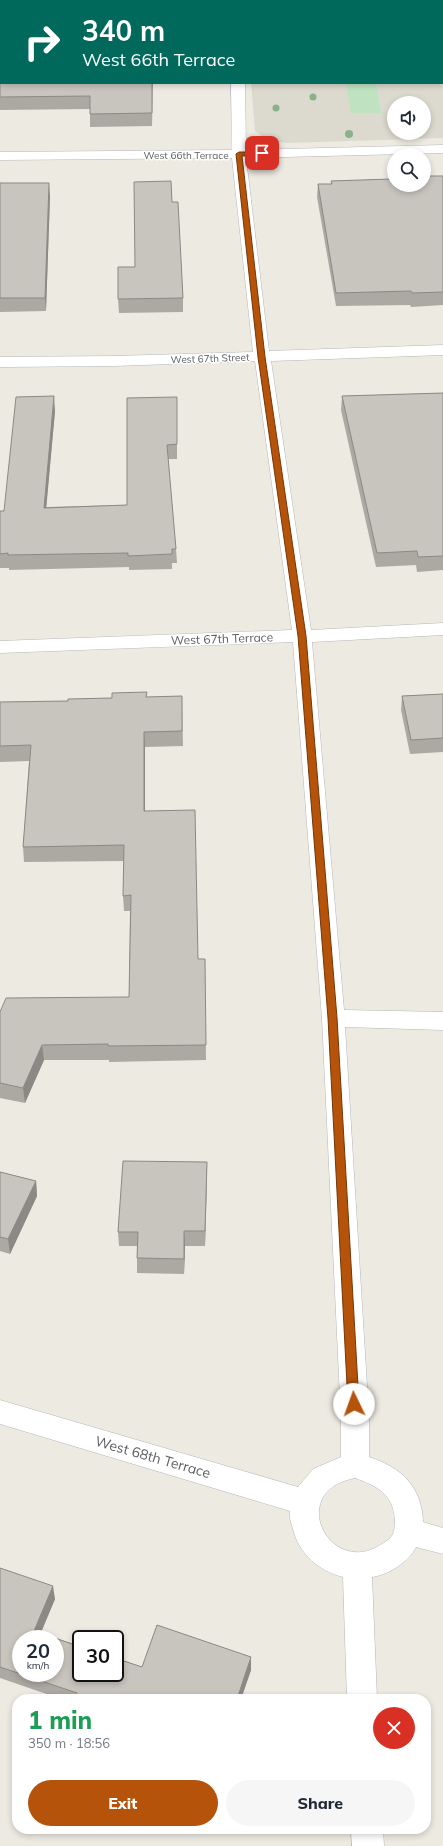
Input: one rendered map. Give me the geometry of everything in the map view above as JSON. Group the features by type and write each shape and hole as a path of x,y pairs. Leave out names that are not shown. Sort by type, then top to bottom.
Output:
{"street":[{"path":"238,84 239,154 262,357 302,636 333,1018 355,1419 355,1465"},
{"name":"West 66th Terrace","path":"0,156 239,154 443,150"},
{"name":"West 67th Street","path":"0,362 262,357 443,350"},
{"name":"West 67th Terrace","path":"0,647 302,636 443,628"},
{"path":"333,1018 443,1021"},
{"name":"West 68th Terrace","path":"0,1412 305,1502"},
{"path":"355,1465 380,1474 394,1484 404,1498 409,1514 408,1531 401,1547 388,1558 371,1566 357,1568 334,1561 320,1551 310,1539 305,1523 305,1502 309,1493 319,1481 332,1472 355,1465"},
{"path":"408,1531 443,1542"},
{"path":"357,1568 362,1694"},
{"path":"367,1834 368,1846"}],"shaded area":[{"path":"251,84 443,84 443,138 431,138 431,96 387,96 387,140 286,143 268,140 255,131"}],"green space":[{"path":"346,84 376,84 381,113 351,113"}],"building":[{"path":"0,84 152,84 152,113 90,114 90,96 0,97"},
{"path":"431,176 443,176 443,292 412,293 411,291 336,293 318,184 332,184 331,181 387,179 387,192 431,192"},
{"path":"171,181 172,202 178,202 183,298 118,299 118,267 135,267 134,182"},
{"path":"0,183 49,183 45,298 0,298"},
{"path":"443,393 443,556 418,557 417,551 377,553 342,396"},
{"path":"54,396 44,508 127,505 127,398 177,397 177,444 167,445 176,549 172,549 172,554 128,556 128,553 0,554 0,511 4,511 16,397"},
{"path":"147,692 146,697 182,696 182,731 144,732 144,811 195,810 198,959 205,959 206,1045 42,1045 23,1088 0,1083 0,1012 6,998 129,997 131,895 123,896 124,845 23,847 31,745 0,746 0,702 68,701 68,699 112,698 112,693"},
{"path":"443,694 443,738 411,740 402,696"},
{"path":"123,1161 207,1162 205,1231 184,1231 184,1259 137,1258 138,1232 118,1232"},
{"path":"0,1172 36,1181 8,1239 0,1237"},
{"path":"0,1568 53,1586 34,1630 12,1630 12,1671 0,1667"},
{"path":"157,1625 251,1657 239,1694 76,1694 44,1682 64,1682 64,1641 72,1644 72,1682 124,1682 124,1661 142,1667"}],"route":[{"path":"262,153 239,154 262,357 302,636 333,1018 354,1404"}]}
